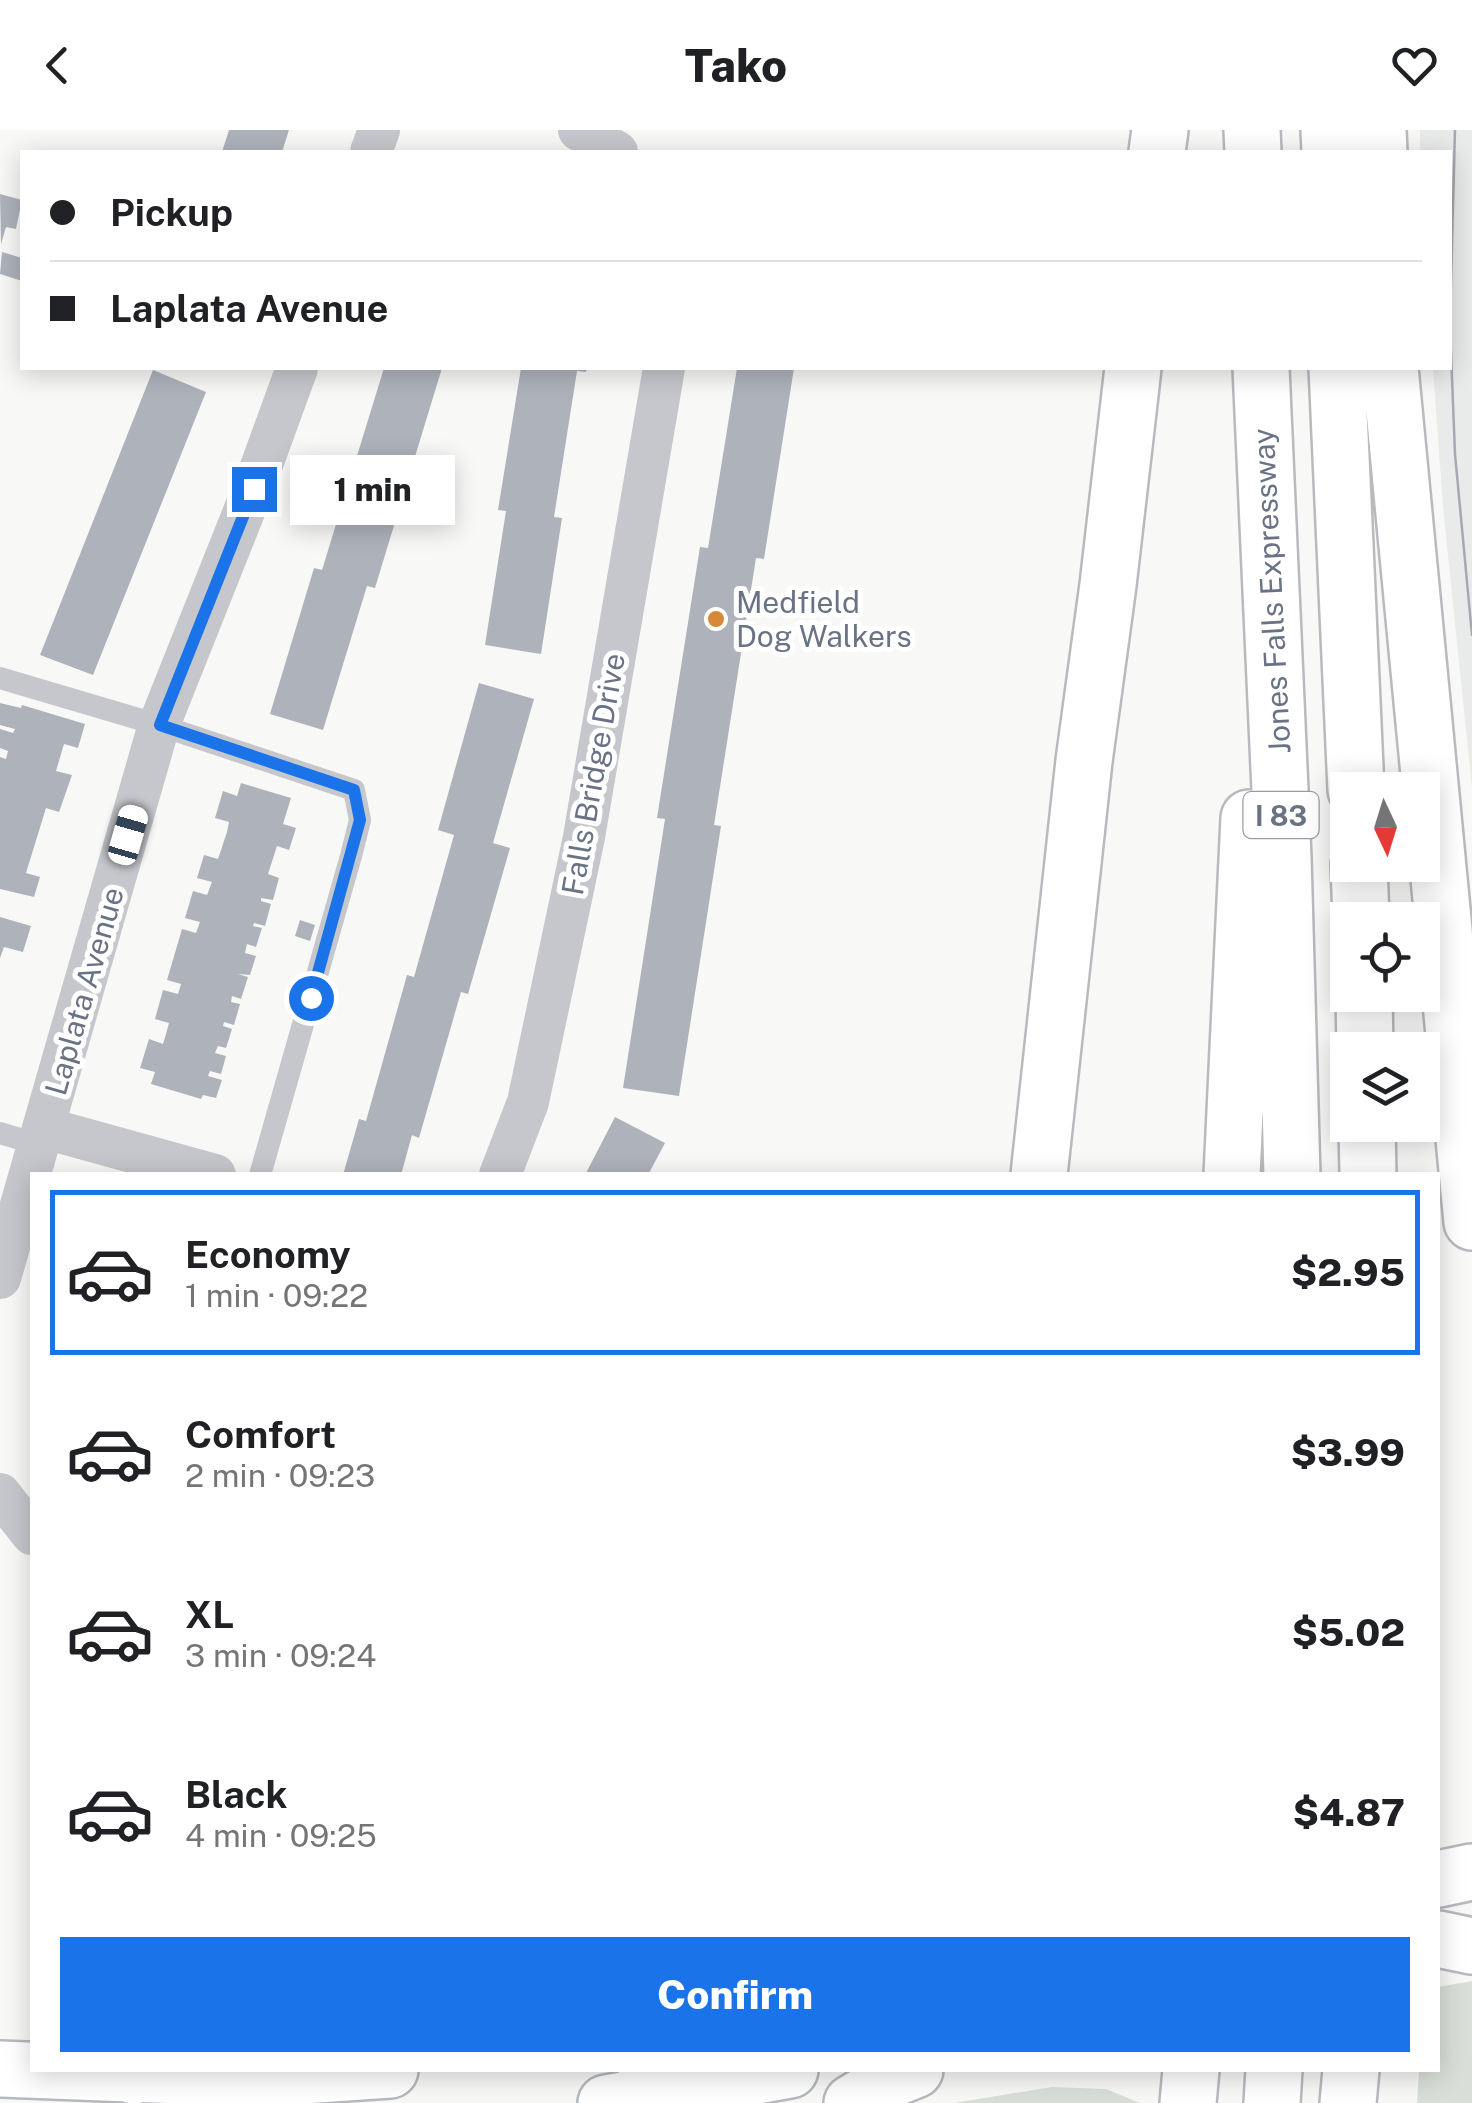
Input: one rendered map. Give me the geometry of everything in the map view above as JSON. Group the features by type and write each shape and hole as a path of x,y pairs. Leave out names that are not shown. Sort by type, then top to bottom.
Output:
{"main road":[{"path":"1039,1172 1084,761 1133,370"},
{"name":"Jones Falls Expressway","path":"1261,370 1292,1172"},
{"name":"I 83","path":"1337,370 1355,772"},
{"path":"1390,370 1472,1222"},
{"path":"1232,1172 1266,456"},
{"path":"1367,1142 1368,1172"},
{"path":"1440,1878 1472,1872"},
{"path":"1440,1936 1472,1927"},
{"path":"1440,1938 1472,1946"},
{"path":"0,2068 30,2069"},
{"path":"118,2072 259,2079 361,2072"},
{"path":"632,2093 776,2072"},
{"path":"852,2103 910,2072"},
{"path":"1188,2103 1191,2072"},
{"path":"1272,2103 1274,2072"},
{"path":"1348,2103 1351,2072"},
{"path":"1368,2072 1368,2103"}],"street":[{"path":"579,130 614,150"},
{"name":"Laplata Avenue","path":"32,1172 160,725 297,370"},
{"name":"Falls Bridge Drive","path":"501,1172 528,1102 584,837 664,370"},
{"path":"43,1136 202,1172"},
{"name":"Laplata Avenue","path":"0,1278 30,1179"},
{"path":"0,1494 30,1532"}],"lane":[{"path":"0,678 160,725 354,790 360,820 261,1172"},
{"path":"0,1133 43,1136"}],"shaded area":[{"path":"1420,130 1472,130 1472,788 1433,370 1452,370 1452,150 1420,150"},
{"path":"1472,1981 1472,2103 1417,2103 1419,2072 1440,2072 1440,1987"},
{"path":"1052,2087 1106,2089 1140,2103 954,2103"}],"building":[{"path":"229,130 289,130 283,150 223,150"},
{"path":"0,194 20,199 16,229 6,227 1,244"},
{"path":"2,252 20,257 20,280 0,274"},
{"path":"153,370 206,392 93,675 40,655"},
{"path":"383,370 441,370 375,588 367,586 323,730 270,714 314,568 322,570"},
{"path":"521,370 586,370 577,371 554,517 562,518 541,654 485,645 506,511 498,510"},
{"path":"737,370 794,370 764,559 756,558 714,825 721,826 679,1096 623,1088 665,819 657,818 700,547 708,548"},
{"path":"479,683 534,699 493,843 510,848 468,994 461,992 419,1138 412,1135 402,1172 344,1172 359,1119 366,1121 407,975 414,977 454,835 438,830"},
{"path":"0,703 21,708 22,705 85,724 78,748 64,744 56,771 72,775 59,812 46,808 26,873 40,877 34,897 0,889 0,757 6,759 8,751 0,748 0,729 13,733 15,729 0,725"},
{"path":"241,783 291,798 283,824 296,828 289,850 277,846 268,874 279,878 273,900 261,898 271,904 265,926 254,923 253,926 262,928 256,947 247,944 245,953 256,956 250,975 238,974 248,977 241,999 232,996 231,1002 240,1004 234,1025 224,1022 223,1026 232,1029 226,1048 218,1046 215,1053 226,1056 221,1074 210,1071 208,1076 222,1080 216,1098 203,1095 201,1099 151,1084 155,1072 140,1068 149,1039 163,1044 169,1023 155,1019 163,990 178,994 181,984 167,980 182,929 196,933 200,922 185,918 193,891 207,895 212,882 197,878 204,855 218,859 227,832 229,822 215,818 223,791 237,796"},
{"path":"0,917 31,926 23,952 4,947 0,958"},
{"path":"300,920 315,925 310,941 295,936"},
{"path":"615,1117 665,1143 650,1172 587,1172"}],"tram line":[{"path":"1452,244 1455,130"},
{"path":"1452,370 1455,454 1472,635"}],"place":[{"name":"Medfield Dog Walkers","path":"716,619"}],"route":[{"path":"254,489 160,725 354,790 360,820 311,998"}]}
